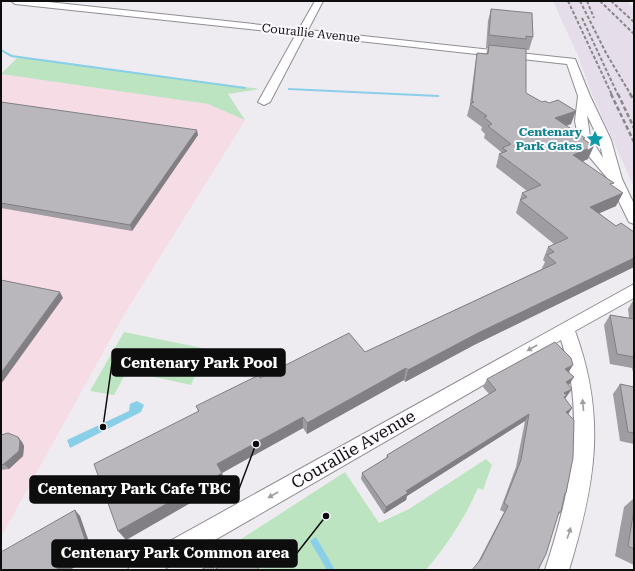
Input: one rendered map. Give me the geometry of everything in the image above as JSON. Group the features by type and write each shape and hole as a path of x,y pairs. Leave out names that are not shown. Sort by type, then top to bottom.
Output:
{"street":[{"name":"Courallie Avenue","path":"15,1 571,61 584,96 602,133 615,179 634,219"},
{"path":"264,102 301,31 319,1"},
{"name":"Courallie Avenue","path":"584,96 581,122 582,132 597,158 615,179"},
{"path":"582,132 602,133"},
{"name":"Courallie Avenue","path":"140,570 634,290"},
{"path":"557,570 573,520 582,477 586,435 580,370 566,329"}],"shaded area":[{"path":"553,1 627,1 634,9 634,187 591,92 578,56"},
{"path":"1,74 208,104 245,120 121,320 1,537"}],"green space":[{"path":"18,57 260,89 228,94 245,120 208,104 1,74"},
{"path":"124,332 207,349 191,385 127,371 114,395 90,391"},
{"path":"486,459 492,465 483,490 478,488 455,531 426,570 257,570 241,539 345,472 379,523 409,509"}],"water":[{"path":"137,401 144,405 141,412 70,448 67,440 129,411 130,404"},
{"path":"316,537 335,570 327,570 310,541"}],"building":[{"path":"491,9 532,13 533,37 526,36 526,39 489,35"},
{"path":"489,45 526,49 526,93 542,102 545,101 549,103 558,100 576,111 555,118 585,138 583,139 594,146 573,155 614,183 610,184 623,193 590,207 616,226 621,223 634,232 634,258 478,333 408,370 406,368 307,423 303,417 217,464 222,473 118,531 94,464 199,411 196,406 259,375 260,378 349,333 365,352 556,263 547,255 554,252 548,247 568,238 520,200 527,197 522,193 541,185 499,154 507,151 502,148 511,144 488,126 492,124 484,117 487,116 470,104 474,102 472,101 477,53 488,54"},
{"path":"1,102 197,130 130,225 1,203"},
{"path":"1,280 60,292 1,373"},
{"path":"610,315 634,319 634,357 617,354"},
{"path":"555,342 571,358 573,365 565,369 574,377 566,382 572,389 564,393 567,395 564,397 572,408 566,412 574,420 573,458 561,512 559,512 546,554 538,570 472,570 481,559 508,506 504,503 521,460 529,414 406,491 408,493 386,507 362,473 388,457 387,455 496,390 487,379"},
{"path":"620,384 634,387 634,433 628,432"},
{"path":"8,433 18,437 20,441 19,451 1,465 1,435"},
{"path":"634,509 634,549 628,546"},
{"path":"75,510 89,551 55,570 1,570 1,552"},
{"path":"248,549 259,570 214,570"},
{"path":"212,563 214,570 201,570"}],"waterway":[{"path":"1,50 11,56 245,88"},
{"path":"289,89 438,96"}],"railway":[{"path":"568,1 612,95"},
{"path":"580,1 606,53 631,95"},
{"path":"587,1 594,18"},
{"path":"600,1 634,34"},
{"path":"611,1 634,22"},
{"path":"582,18 618,95"},
{"path":"611,94 634,142"},
{"path":"618,94 634,128"},
{"path":"630,94 634,100"}],"place":[{"name":"Centenary Park Gates","path":"595,139"},
{"name":"Centenary Park Pool","path":"103,427"},
{"name":"Centenary Park Cafe TBC","path":"256,444"},
{"name":"Centenary Park Common area","path":"326,516"}]}
